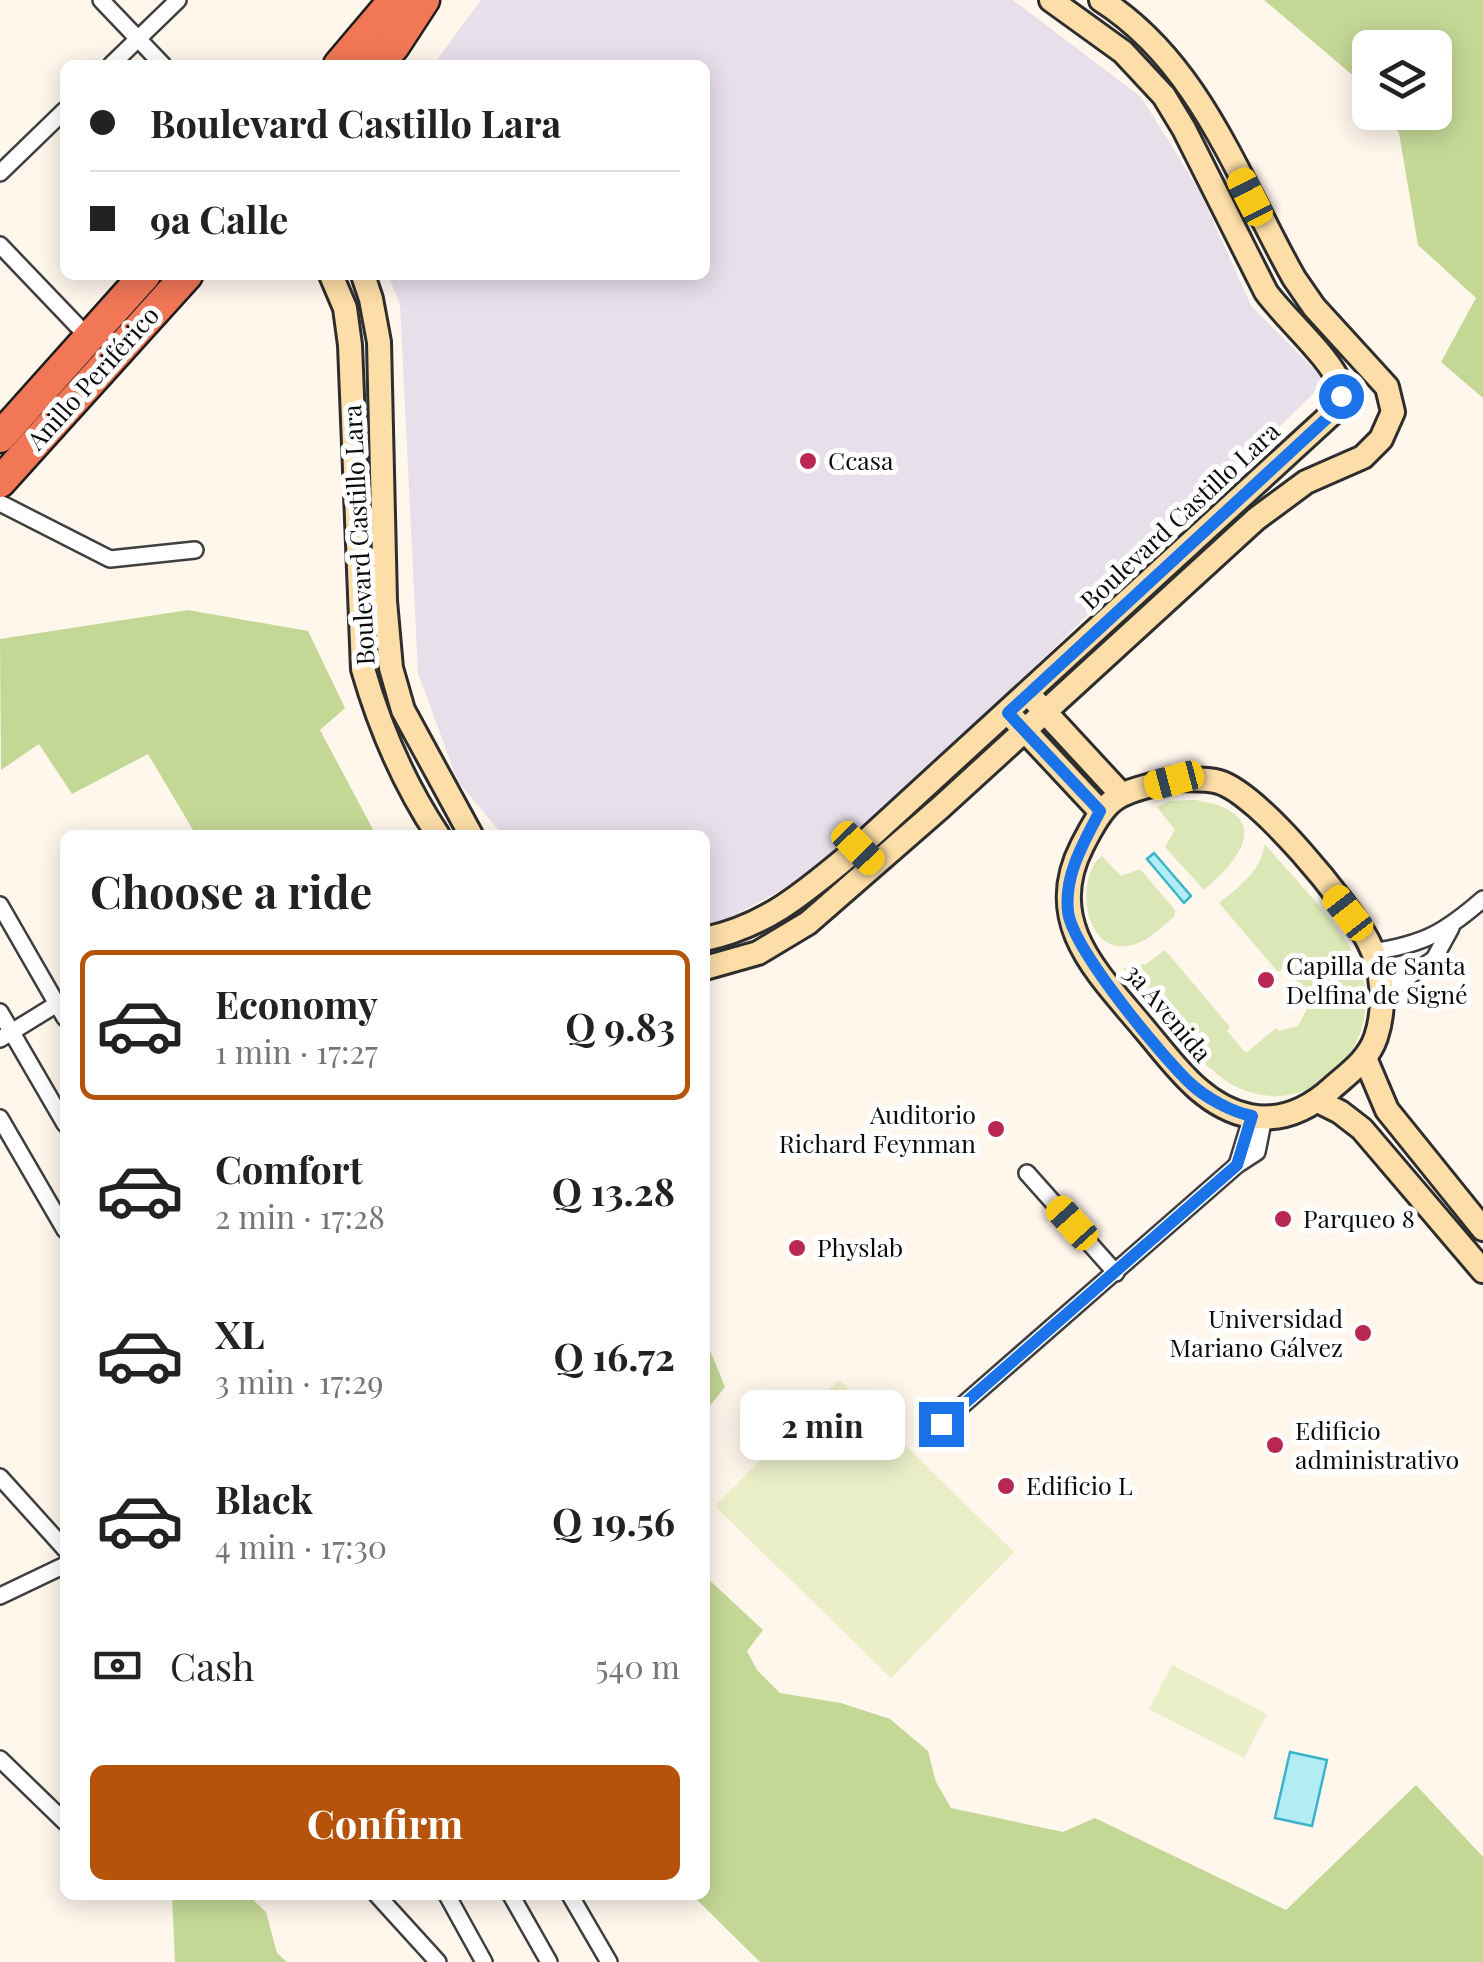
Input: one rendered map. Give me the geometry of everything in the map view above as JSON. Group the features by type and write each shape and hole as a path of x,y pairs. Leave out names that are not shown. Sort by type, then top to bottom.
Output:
{"highway":[{"path":"342,60 394,0"},
{"path":"381,60 424,0"},
{"name":"Anillo Periférico","path":"0,437 139,280"},
{"name":"Anillo Periférico","path":"0,482 183,280"}],"street":[{"path":"101,0 158,60"},
{"path":"116,60 178,0"},
{"name":"Boulevard Castillo Lara","path":"1037,703 1134,597 1338,408 1341,396 1334,372 1266,292 1164,96 1144,72 1092,27 1050,0"},
{"name":"Boulevard Castillo Lara","path":"710,938 744,929 778,912 924,790 1150,615 1280,499 1306,482 1363,457 1380,438 1393,412 1387,387 1314,307 1294,278 1202,102 1180,72 1127,17 1100,0"},
{"path":"0,173 60,115"},
{"path":"1200,161 1224,148"},
{"path":"0,245 88,337"},
{"name":"Boulevard Castillo Lara","path":"334,280 341,295 350,344 363,669 392,753 435,830"},
{"name":"Boulevard Castillo Lara","path":"365,280 379,342 385,600 391,668 403,710 468,830"},
{"path":"0,504 78,546 110,558 195,550"},
{"path":"1134,597 1150,615"},
{"path":"363,669 391,668"},
{"path":"1037,703 1121,794"},
{"path":"941,1424 1237,1165 1258,1117 1287,1115 1318,1101 1365,1058 1375,1040 1382,995 1368,941 1314,869 1259,806 1220,782 1174,780 1121,794 1100,811 1016,722"},
{"name":"Boulevard Castillo Lara","path":"710,967 758,953 792,934 942,807 1016,722"},
{"path":"924,790 942,807"},
{"name":"3a Avenida","path":"1100,811 1076,858 1067,893 1068,916 1074,932 1098,974 1192,1086 1258,1117"},
{"path":"858,848 875,866"},
{"path":"1372,952 1414,944 1451,928 1483,900"},
{"path":"0,905 60,1009"},
{"path":"778,912 792,934"},
{"path":"1382,995 1434,959 1451,928"},
{"path":"6,1036 60,1011"},
{"path":"0,1012 6,1036 60,1117"},
{"path":"1365,1058 1386,1110 1483,1229"},
{"path":"1318,1101 1362,1129 1483,1271"},
{"path":"0,1118 60,1221"},
{"path":"1027,1173 1116,1273"},
{"path":"0,1476 60,1543"},
{"path":"0,1596 60,1567"},
{"path":"0,1759 60,1817"},
{"path":"382,1900 438,1962"},
{"path":"450,1900 484,1962"},
{"path":"514,1900 550,1962"},
{"path":"573,1900 609,1962"}],"shaded area":[{"path":"481,0 1013,0 1141,97 1199,190 1252,307 1326,381 944,756 806,877 710,927 710,830 499,830 458,782 418,673 400,304 390,280 710,280 710,60 437,60"}],"green space":[{"path":"1264,0 1483,0 1483,398 1441,362 1476,298 1418,245 1397,130 1452,130 1452,30 1352,30 1352,75"},
{"path":"188,610 308,631 345,708 320,730 373,830 193,830 148,754 72,794 39,744 1,770 0,639"},
{"path":"1195,800 1235,814 1243,824 1240,849 1204,890 1165,847 1175,830 1157,807 1169,801"},
{"path":"1265,844 1342,935 1359,965 1366,993 1364,1020 1355,1046 1339,1067 1319,1084 1294,1094 1267,1096 1239,1088 1208,1066 1123,968 1146,964 1165,950 1230,1027 1227,1031 1246,1053 1276,1028 1279,1031 1298,1026 1308,1007 1294,991 1300,985 1285,967 1278,972 1219,903 1254,870"},
{"path":"1102,856 1121,876 1140,869 1175,910 1175,916 1136,944 1118,946 1104,941 1095,929 1086,897 1093,866"},
{"path":"710,1350 725,1387 710,1406"},
{"path":"839,1380 1014,1552 891,1678 715,1506"},
{"path":"710,1581 763,1630 747,1651 757,1670 780,1693 841,1703 890,1719 928,1751 936,1782 951,1808 1063,1832 1095,1818 1286,1910 1416,1785 1483,1857 1483,1962 760,1962 697,1900 710,1900"},
{"path":"1172,1665 1267,1714 1244,1758 1149,1709"},
{"path":"172,1900 253,1900 266,1912 277,1953 287,1962 175,1962"}],"water":[{"path":"1154,853 1191,896 1184,903 1147,859"},
{"path":"1290,1752 1327,1760 1312,1826 1275,1818"}],"place":[{"name":"Ccasa","path":"808,461"},
{"name":"Capilla de Santa Delfina de Signé","path":"1266,980"},
{"name":"Auditorio Richard Feynman","path":"996,1129"},
{"name":"Parqueo 8","path":"1283,1219"},
{"name":"Physlab","path":"797,1248"},
{"name":"Universidad Mariano Gálvez","path":"1363,1333"},
{"name":"Edificio administrativo","path":"1275,1445"},
{"name":"Edificio L","path":"1006,1486"}],"route":[{"path":"941,1424 1220,1182 1237,1165 1252,1116 1192,1086 1090,961 1068,916 1067,893 1076,858 1100,811 1008,713 1338,408 1341,396"}]}
